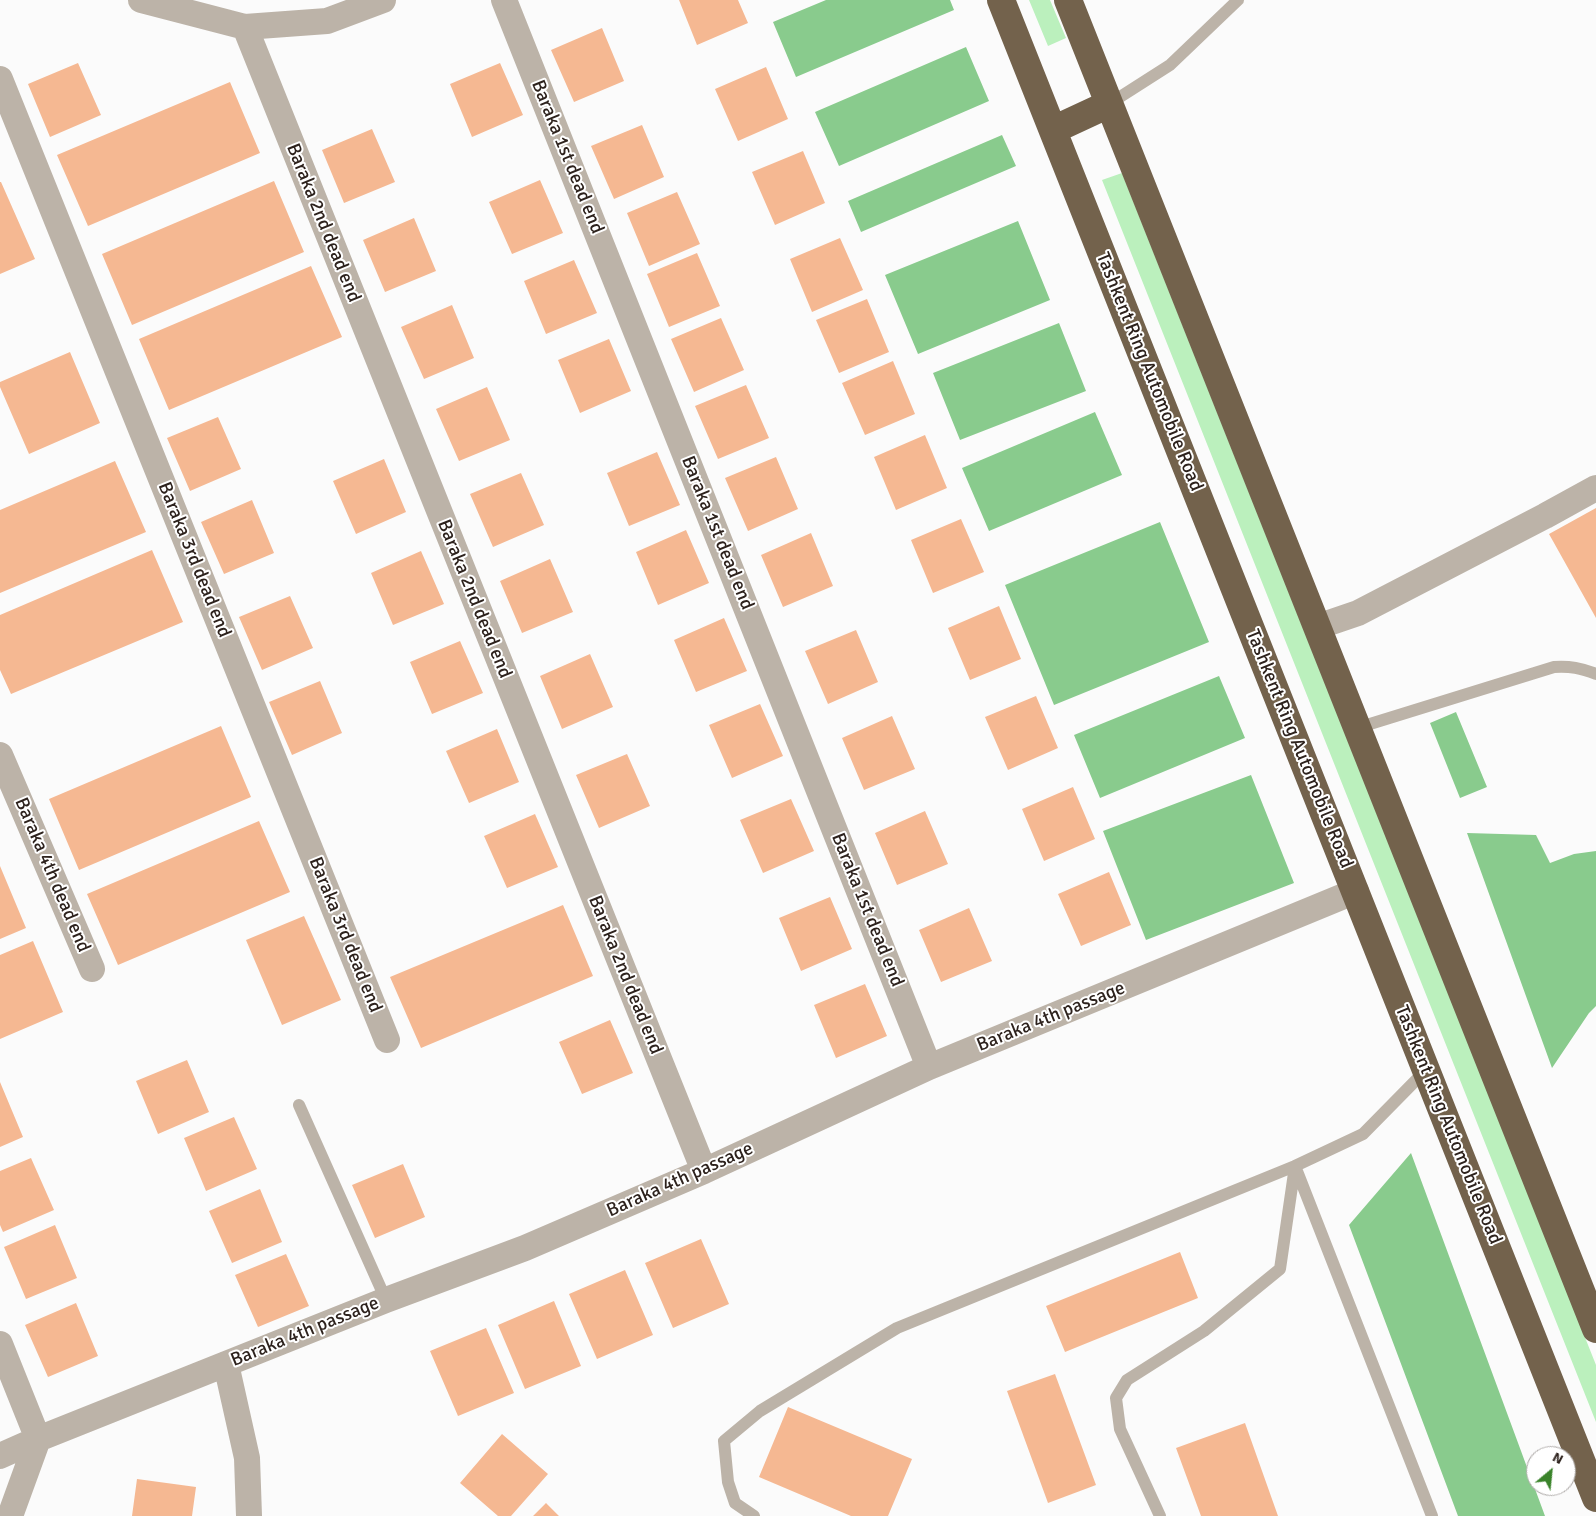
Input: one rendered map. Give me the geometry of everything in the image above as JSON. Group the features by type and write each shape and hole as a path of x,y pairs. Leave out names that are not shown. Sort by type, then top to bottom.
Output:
{"highway":[{"name":"Tashkent Ring Automobile Road","path":"1001,0 1596,1498"},
{"path":"1068,0 1596,1329"},
{"path":"1053,130 1109,104"}],"street":[{"path":"141,0 245,27 327,21 383,0"},
{"name":"Baraka 1st dead end","path":"504,0 929,1067"},
{"name":"Baraka 2nd dead end","path":"245,27 704,1171"},
{"name":"Baraka 3rd dead end","path":"0,79 387,1040"},
{"path":"1317,627 1358,613 1596,488"},
{"name":"Baraka 4th dead end","path":"0,754 92,969"},
{"name":"Baraka 4th passage","path":"0,1456 38,1439 386,1300 525,1248 704,1171 929,1067 1356,891"},
{"path":"0,1344 38,1439 10,1516"},
{"path":"226,1364 247,1458 249,1516"}],"lane":[{"path":"1109,104 1170,65 1238,0"},
{"path":"1357,728 1554,668 1568,666 1584,669 1596,674"},
{"path":"754,1516 735,1503 728,1482 724,1441 760,1410 897,1328 1295,1166 1362,1134 1426,1070"},
{"path":"299,1105 386,1300"},
{"path":"1160,1516 1120,1429 1116,1398 1127,1380 1204,1331 1280,1269 1295,1166"},
{"path":"1295,1166 1432,1516"}],"green space":[{"path":"826,0 950,0 954,10 796,77 773,22"},
{"path":"1029,0 1050,0 1066,38 1048,46"},
{"path":"966,47 989,101 839,166 815,112"},
{"path":"1002,135 1016,166 861,232 848,201"},
{"path":"1122,173 1596,1365 1596,1422 1102,180"},
{"path":"1018,221 1050,300 918,354 885,275"},
{"path":"1059,323 1086,391 960,440 933,373"},
{"path":"1095,412 1122,475 989,531 962,468"},
{"path":"1160,522 1209,642 1054,705 1005,585"},
{"path":"1219,676 1245,738 1100,798 1074,735"},
{"path":"1456,712 1487,787 1460,798 1430,723"},
{"path":"1251,775 1294,883 1146,940 1103,831"},
{"path":"1467,833 1536,835 1550,863 1574,854 1596,851 1596,1006 1589,1013 1552,1068"},
{"path":"1411,1153 1526,1465 1526,1496 1538,1496 1545,1516 1458,1516 1349,1225"}],"building":[{"path":"679,0 738,0 748,23 697,45"},
{"path":"602,28 624,81 574,102 551,50"},
{"path":"78,63 101,115 50,137 28,84"},
{"path":"500,63 523,115 472,137 450,84"},
{"path":"766,67 788,119 738,141 715,89"},
{"path":"230,82 260,153 88,226 57,155"},
{"path":"642,125 664,177 614,199 591,146"},
{"path":"372,129 395,182 344,203 322,150"},
{"path":"803,151 825,203 775,225 752,172"},
{"path":"540,180 563,233 512,254 489,202"},
{"path":"274,181 304,252 132,325 102,254"},
{"path":"0,182 35,259 0,274"},
{"path":"677,192 700,244 649,266 627,213"},
{"path":"414,218 436,271 385,292 363,240"},
{"path":"840,238 863,290 812,312 790,259"},
{"path":"697,253 720,306 669,327 647,274"},
{"path":"574,260 597,313 546,334 524,281"},
{"path":"311,266 342,337 169,410 139,339"},
{"path":"867,299 889,352 839,373 816,320"},
{"path":"452,305 474,358 424,379 401,327"},
{"path":"721,318 744,370 694,392 671,339"},
{"path":"609,339 631,391 580,413 558,360"},
{"path":"70,352 100,423 29,454 0,387 0,382"},
{"path":"893,361 915,414 865,435 842,383"},
{"path":"746,385 769,438 718,459 695,406"},
{"path":"487,387 510,440 459,461 436,409"},
{"path":"218,417 241,469 190,491 167,438"},
{"path":"925,435 947,488 896,510 874,457"},
{"path":"657,452 680,505 629,526 607,473"},
{"path":"776,457 798,509 748,531 725,478"},
{"path":"384,459 406,512 356,534 333,481"},
{"path":"115,461 146,532 0,593 0,510"},
{"path":"521,473 544,525 493,547 470,494"},
{"path":"252,500 274,553 224,574 201,522"},
{"path":"1596,508 1596,618 1549,534"},
{"path":"961,519 984,572 933,593 911,540"},
{"path":"686,530 709,583 658,605 636,552"},
{"path":"811,533 833,586 783,607 761,555"},
{"path":"152,550 183,622 11,694 0,670 0,615"},
{"path":"421,551 444,604 393,625 371,573"},
{"path":"550,559 573,612 522,633 500,581"},
{"path":"290,596 313,648 262,670 239,617"},
{"path":"999,606 1021,659 970,680 948,628"},
{"path":"724,618 747,671 696,692 674,640"},
{"path":"856,630 878,682 828,704 805,651"},
{"path":"460,641 483,693 432,714 410,662"},
{"path":"590,654 613,707 562,729 540,676"},
{"path":"320,681 342,733 292,755 269,702"},
{"path":"1036,696 1058,748 1008,770 985,717"},
{"path":"760,704 783,756 732,778 709,725"},
{"path":"892,716 915,769 864,790 842,738"},
{"path":"221,726 251,797 79,870 49,799"},
{"path":"497,729 519,782 469,803 446,751"},
{"path":"627,754 650,806 599,828 576,775"},
{"path":"1073,787 1095,839 1044,861 1022,809"},
{"path":"791,799 814,851 763,873 740,820"},
{"path":"925,811 948,864 897,885 875,833"},
{"path":"535,814 558,867 507,888 484,836"},
{"path":"259,821 290,892 118,965 87,894"},
{"path":"0,866 26,928 0,939"},
{"path":"1109,872 1131,925 1081,946 1058,894"},
{"path":"830,897 852,949 801,971 779,918"},
{"path":"563,905 593,976 421,1048 390,977"},
{"path":"969,908 992,961 941,982 919,930"},
{"path":"304,916 341,1000 282,1025 246,940"},
{"path":"33,941 63,1012 0,1039 0,955"},
{"path":"865,984 887,1036 836,1058 814,1005"},
{"path":"610,1020 633,1073 582,1094 559,1042"},
{"path":"187,1060 209,1112 158,1134 136,1081"},
{"path":"0,1082 23,1137 0,1147"},
{"path":"234,1117 257,1169 206,1191 184,1138"},
{"path":"31,1158 54,1210 3,1232 0,1225 0,1171"},
{"path":"403,1164 425,1217 375,1238 352,1185"},
{"path":"260,1189 282,1242 232,1263 209,1211"},
{"path":"55,1225 77,1278 26,1299 4,1247"},
{"path":"701,1239 729,1304 673,1328 645,1263"},
{"path":"1180,1252 1198,1298 1065,1352 1046,1306"},
{"path":"286,1254 309,1306 258,1327 235,1275"},
{"path":"625,1270 653,1335 597,1359 569,1294"},
{"path":"554,1301 581,1366 525,1389 498,1325"},
{"path":"76,1303 98,1356 48,1377 25,1325"},
{"path":"486,1328 514,1393 458,1416 430,1351"},
{"path":"1055,1374 1096,1485 1048,1503 1007,1391"},
{"path":"788,1407 912,1459 888,1516 851,1516 759,1477"},
{"path":"1245,1423 1278,1516 1201,1516 1176,1448"},
{"path":"502,1434 548,1474 511,1516 498,1516 460,1483"},
{"path":"137,1479 196,1487 192,1516 132,1516"},
{"path":"546,1503 559,1516 533,1516"}]}
